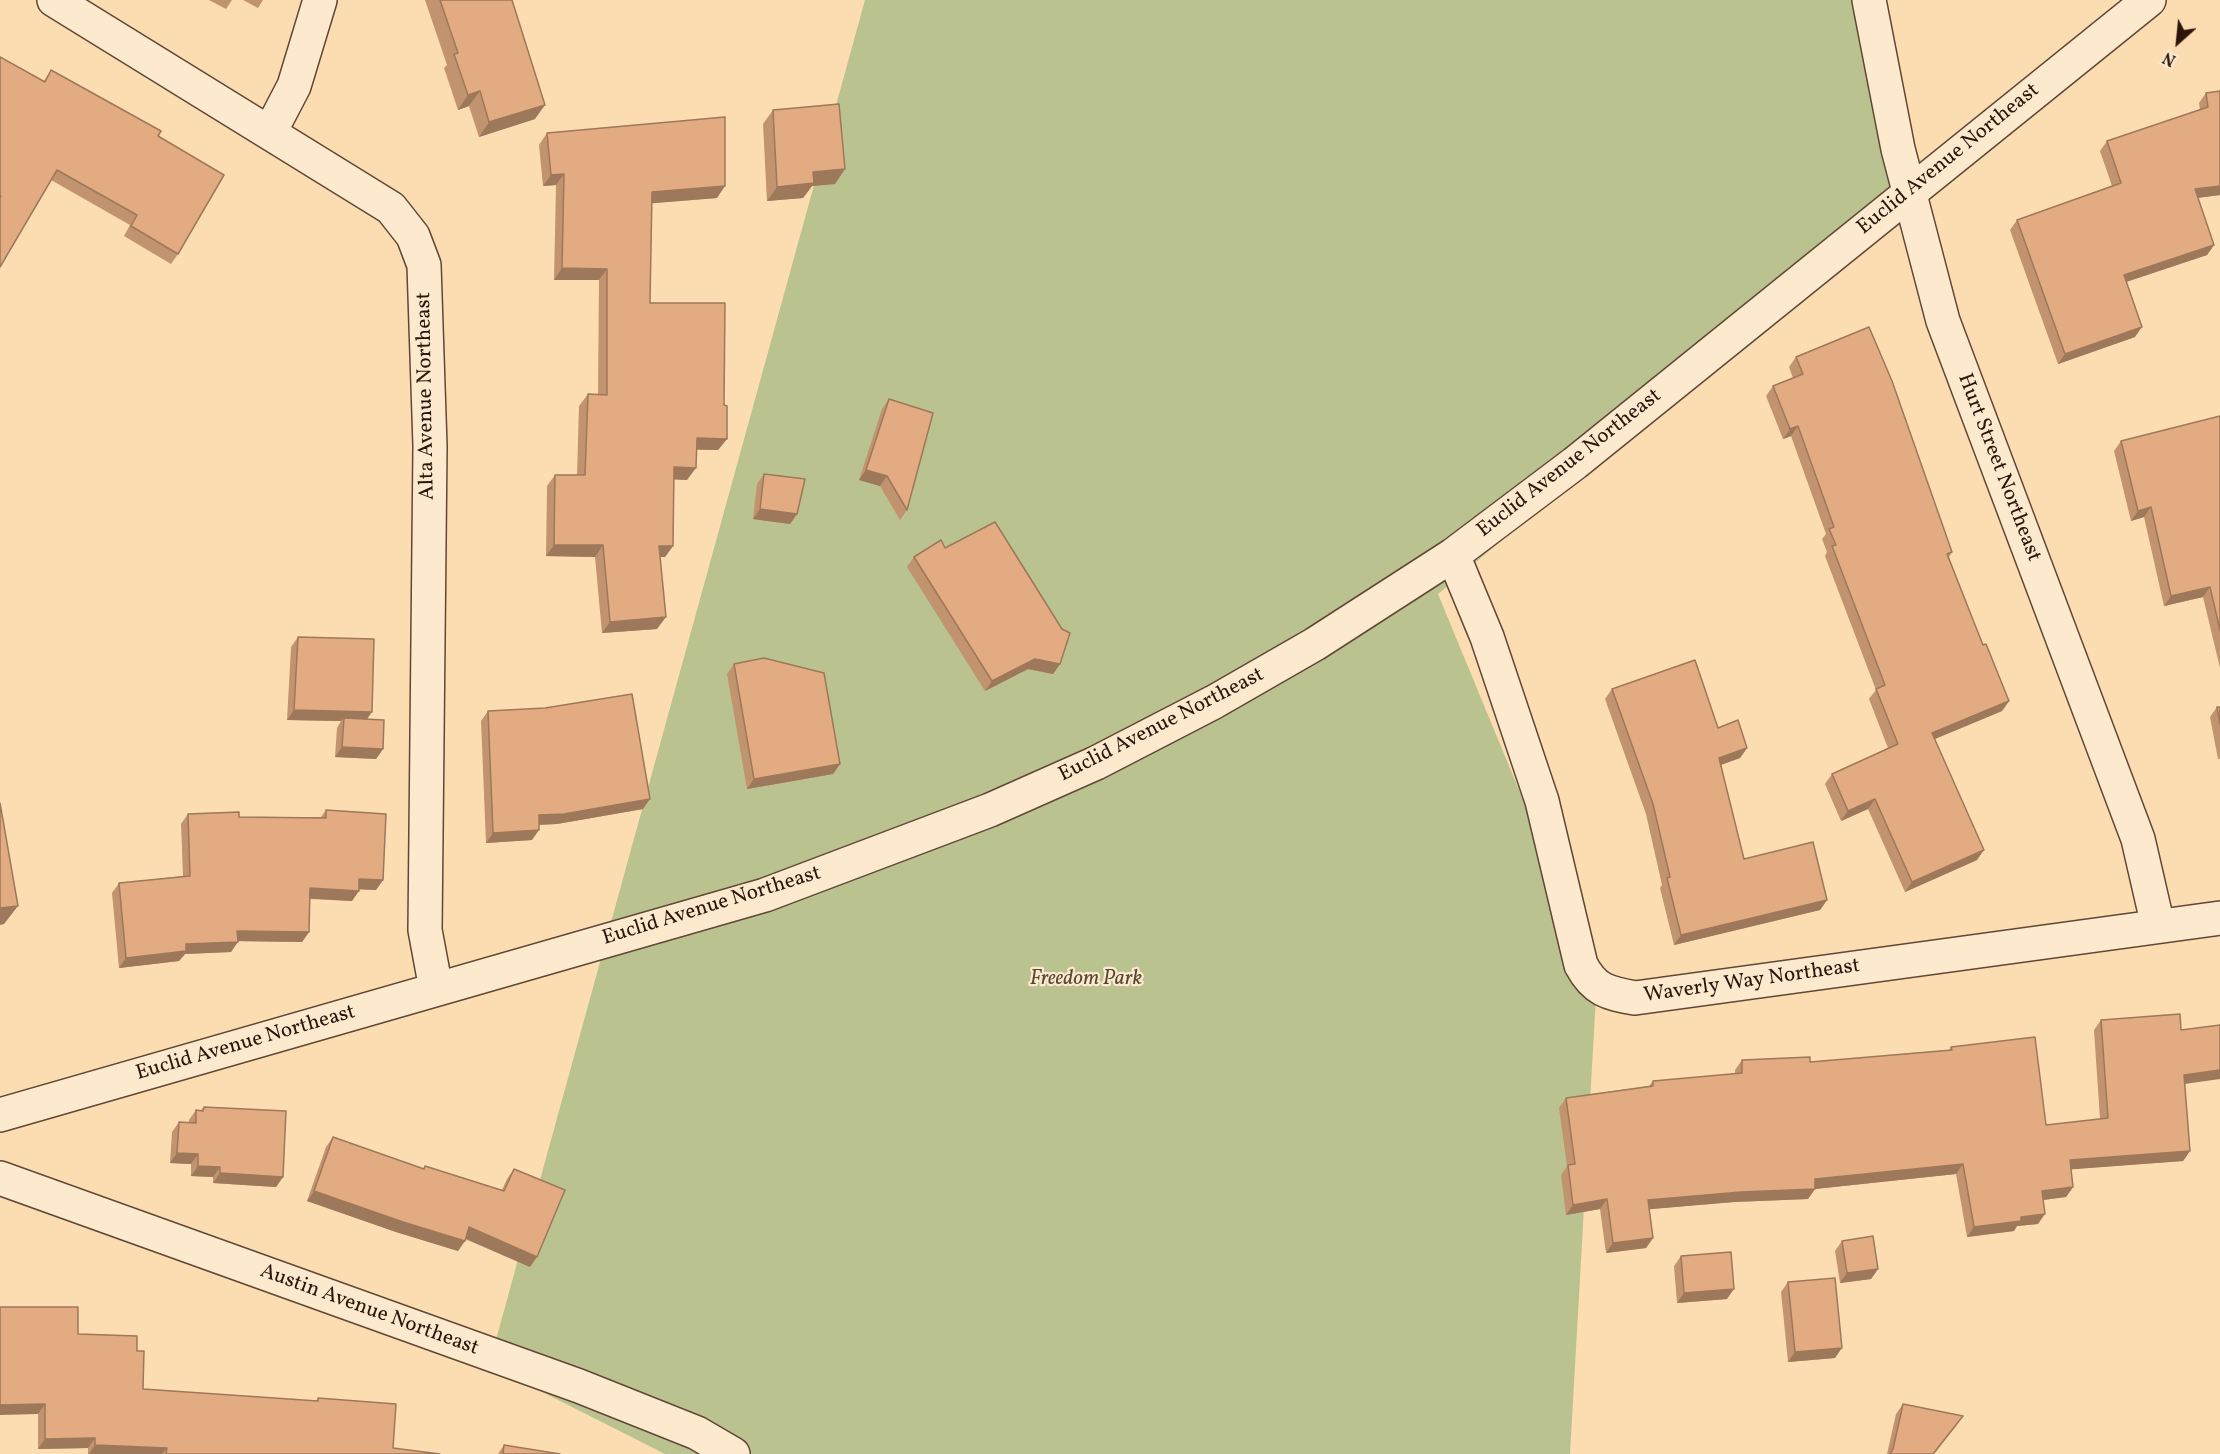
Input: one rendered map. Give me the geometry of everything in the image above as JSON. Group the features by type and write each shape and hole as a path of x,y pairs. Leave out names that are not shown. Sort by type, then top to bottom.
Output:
{"street":[{"name":"Alta Avenue Northeast","path":"54,0 392,208 413,236 424,266 430,446 424,930 436,989"},
{"path":"270,132 294,86 320,0"},
{"name":"Hurt Street Northeast","path":"1869,0 1890,115 1943,321 2138,839 2158,927"},
{"name":"Euclid Avenue Northeast","path":"0,1115 765,895 990,810 1096,763 1214,702 1316,644 1452,555 1575,463 1909,191 2149,0"},
{"name":"Waverly Way Northeast","path":"1452,555 1487,637 1542,801 1581,965 1587,977 1604,992 1635,998 2220,918"},
{"name":"Austin Avenue Northeast","path":"0,1179 579,1386 697,1433 733,1454"}],"green space":[{"name":"Freedom Park","path":"865,0 1876,0 1916,191 1438,594 1597,979 1570,1454 665,1454 489,1365"}],"building":[{"path":"440,0 512,0 545,105 489,122 480,91 468,95 454,54 458,53"},
{"path":"0,57 45,82 51,70 161,131 158,136 224,175 178,254 131,226 137,215 57,170 0,267"},
{"path":"2220,91 2220,186 2195,189 2214,245 2124,275 2142,327 2065,354 2017,220 2121,183 2107,141 2208,107 2206,93"},
{"path":"839,104 845,169 813,172 814,183 777,187 773,110"},
{"path":"725,117 725,186 652,192 650,303 725,303 724,405 727,406 727,439 697,438 696,468 674,467 673,546 659,546 666,617 610,622 603,545 554,545 555,475 585,475 588,394 607,395 607,269 562,268 564,174 551,175 547,133"},
{"path":"1869,327 1892,381 1952,552 1947,554 1983,645 1986,644 2009,701 1932,733 1984,850 1912,882 1875,799 1848,811 1832,774 1898,744 1876,689 1885,685 1832,546 1836,545 1829,529 1834,527 1798,426 1790,429 1773,386 1803,374 1796,357"},
{"path":"889,399 933,413 907,510 887,476 866,470"},
{"path":"2220,416 2220,630 2210,587 2171,596 2151,507 2138,511 2121,441"},
{"path":"764,474 805,479 797,514 760,509"},
{"path":"995,522 1062,629 1070,633 1060,664 1035,659 992,681 914,557 941,540 945,548"},
{"path":"298,637 374,639 372,712 294,710"},
{"path":"764,658 824,673 840,764 754,779 734,664"},
{"path":"1695,660 1718,728 1738,720 1747,748 1719,758 1744,859 1813,842 1827,900 1681,935 1653,804 1612,689"},
{"path":"632,694 650,799 564,814 539,815 539,830 493,833 488,711 545,708"},
{"path":"2217,707 2220,707 2220,724"},
{"path":"344,718 384,720 383,749 342,747"},
{"path":"0,803 18,906 0,908"},
{"path":"326,810 386,814 383,880 359,879 359,891 310,888 309,932 237,931 238,942 186,944 186,951 126,958 119,883 190,876 188,814 239,812 239,817 326,818"},
{"path":"2180,1014 2181,1030 2220,1025 2220,1070 2184,1075 2190,1151 2070,1160 2073,1187 2042,1191 2045,1214 2021,1217 2021,1221 1974,1227 1963,1164 1815,1179 1815,1189 1741,1192 1648,1200 1653,1238 1613,1243 1607,1199 1573,1205 1568,1165 1575,1164 1566,1098 1653,1086 1653,1081 1742,1073 1742,1060 1810,1057 1810,1062 1952,1050 1951,1047 2035,1037 2046,1125 2108,1118 2101,1020"},
{"path":"204,1107 286,1111 283,1177 220,1173 220,1167 198,1166 198,1154 177,1153 179,1122 196,1123 196,1110 203,1111"},
{"path":"333,1137 424,1169 425,1166 504,1191 514,1169 565,1190 537,1257 469,1227 465,1241 314,1191"},
{"path":"1873,1236 1878,1269 1847,1273 1842,1241"},
{"path":"1731,1252 1734,1289 1684,1293 1681,1256"},
{"path":"1835,1278 1842,1348 1795,1352 1788,1282"},
{"path":"0,1307 78,1307 78,1334 137,1336 137,1351 144,1351 143,1389 396,1404 393,1448 440,1454 166,1454 167,1448 95,1445 95,1438 45,1439 45,1404 0,1405"},
{"path":"1903,1404 1963,1416 1933,1454 1890,1454"},
{"path":"504,1445 560,1454 503,1454"}]}
